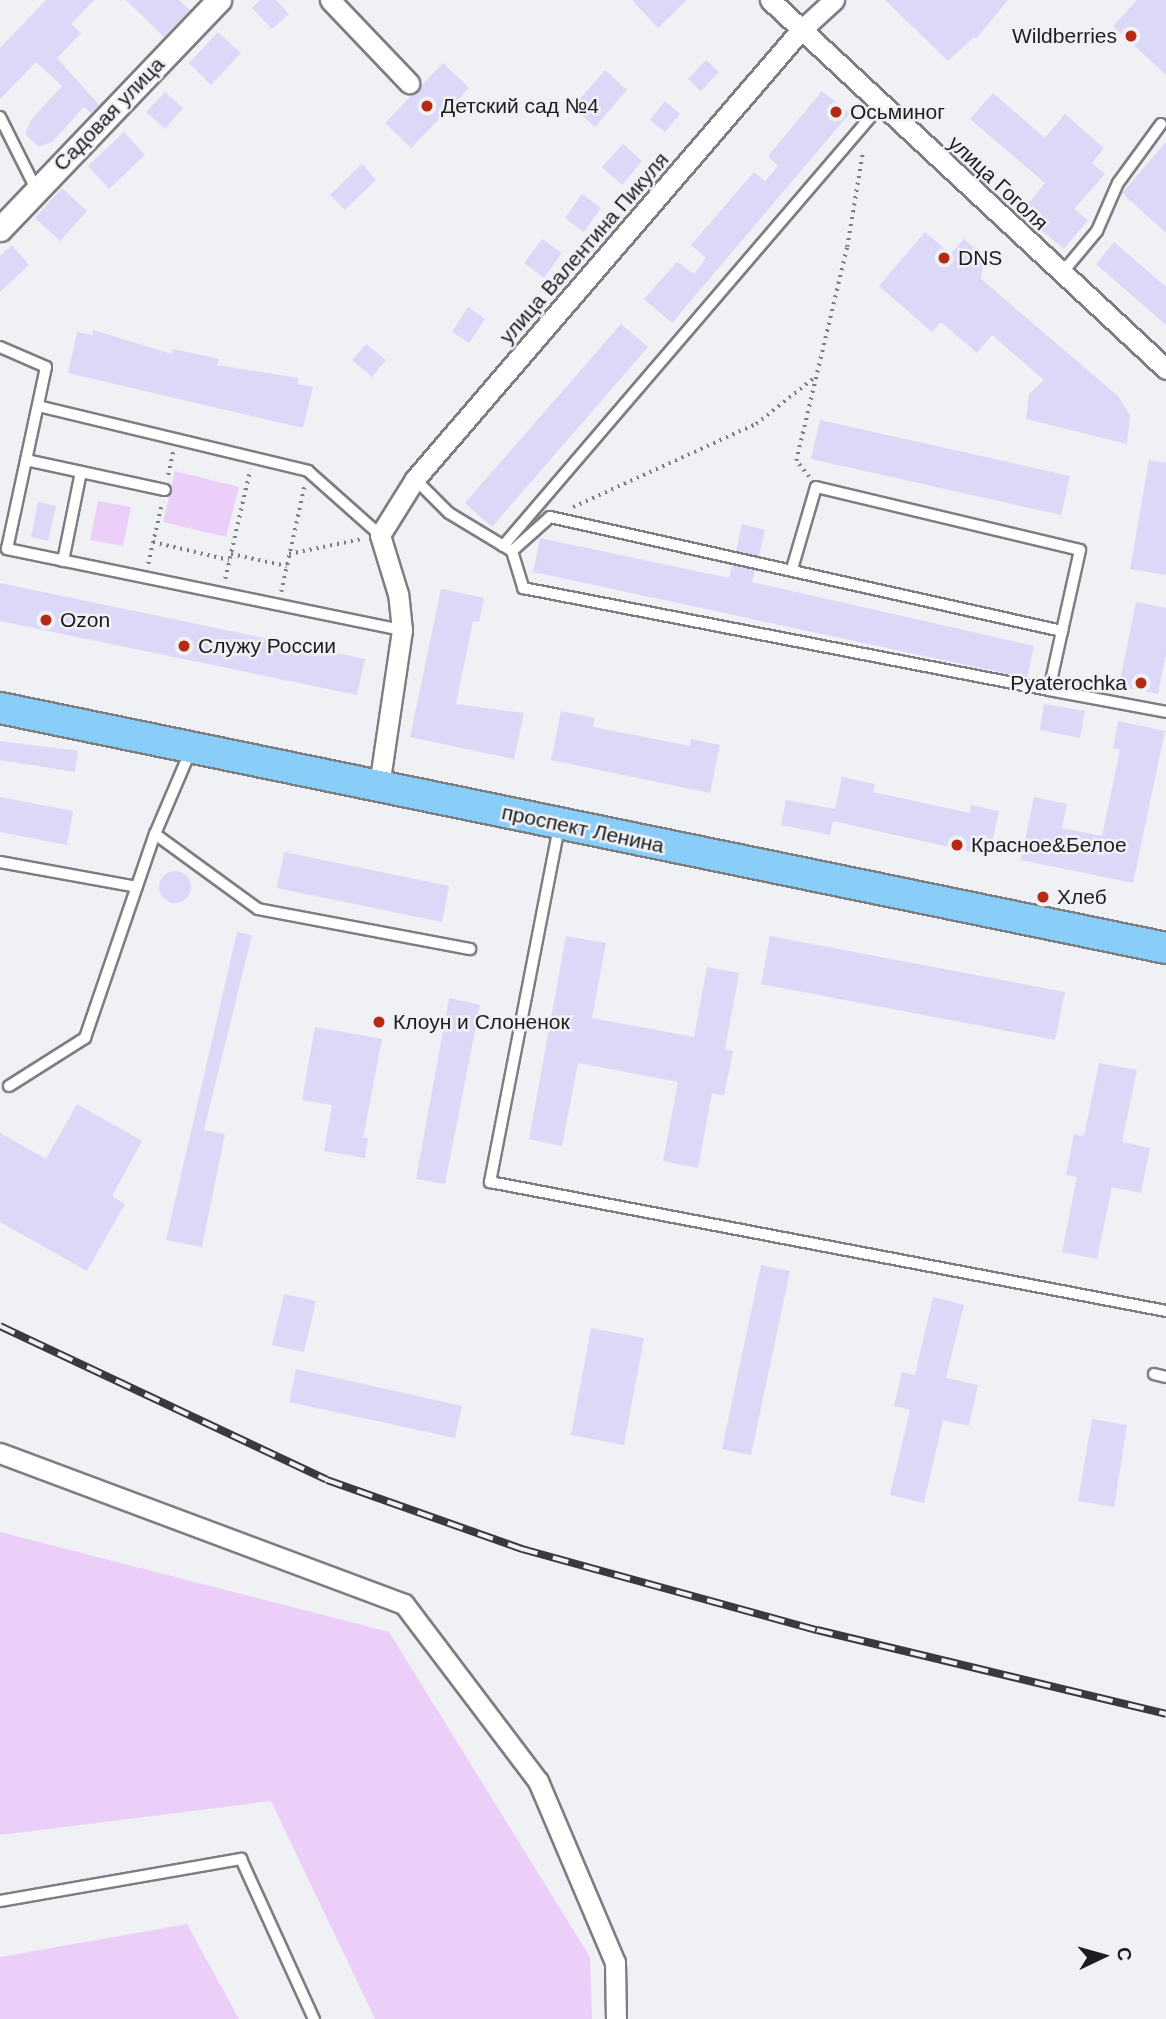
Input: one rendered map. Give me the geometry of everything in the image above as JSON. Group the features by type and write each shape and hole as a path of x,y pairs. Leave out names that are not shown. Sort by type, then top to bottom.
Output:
{"main road":[{"name":"проспект Ленина","path":"0,708 1166,948"}],"street":[{"name":"Садовая улица","path":"0,229 219,0"},
{"path":"330,0 409,83"},
{"name":"улица Гоголя","path":"769,0 1166,369"},
{"name":"улица Валентина Пикуля","path":"380,535 415,479 800,31 834,0"},
{"path":"379,786 402,630 398,594 380,535"},
{"path":"0,1453 404,1604 538,1781 615,1962 616,2019"}],"lane":[{"path":"507,548 880,106"},
{"path":"0,117 36,189"},
{"path":"1062,273 1097,231 1118,183 1161,124"},
{"path":"0,347 46,368 7,549 402,630"},
{"path":"38,406 308,471 380,535"},
{"path":"26,460 164,490"},
{"path":"63,561 81,472"},
{"path":"415,479 449,513 507,548 523,588 1166,712"},
{"path":"792,569 816,487 1080,550 1049,690"},
{"path":"507,548 550,517 1062,631"},
{"path":"9,1086 85,1038 155,834 192,747"},
{"path":"559,824 490,1182 1166,1311"},
{"path":"155,834 258,909 470,949"},
{"path":"0,862 137,887"},
{"path":"1154,1374 1166,1377"},
{"path":"0,1901 241,1859 314,2019"}],"path":[{"path":"816,487 796,461 864,162 861,128"},
{"path":"550,517 756,424 816,376"},
{"path":"145,578 176,439"},
{"path":"222,593 253,458"},
{"path":"278,605 308,471"},
{"path":"289,554 380,535"},
{"path":"153,542 229,560"},
{"path":"231,554 287,566"}],"shaded area":[{"path":"175,471 239,487 226,537 163,522"},
{"path":"98,501 131,507 123,546 90,540"},
{"path":"0,1532 389,1632 590,1957 592,2019 375,2019 271,1801 0,1835"},
{"path":"187,1924 239,2019 0,2019 0,1957"}],"building":[{"path":"46,0 94,0 71,24 81,33 57,58 99,105 91,113 84,107 53,141 39,147 25,134 31,120 62,86 36,62 0,99 0,48"},
{"path":"126,0 179,0 190,10 164,37"},
{"path":"260,0 276,0 289,14 272,29 252,8"},
{"path":"632,0 687,0 658,28"},
{"path":"885,0 1008,0 976,39 974,37 948,61"},
{"path":"1137,0 1166,0 1166,75 1113,26"},
{"path":"218,32 241,53 211,85 189,63"},
{"path":"706,60 719,72 701,91 688,79"},
{"name":"Детский сад №4","path":"443,63 469,88 411,148 385,123"},
{"path":"605,70 627,90 595,127 573,107"},
{"path":"822,91 850,113 672,323 644,299 677,262 694,274 706,258 691,245 754,172 765,181 778,166 768,156"},
{"path":"165,92 183,108 165,129 146,112"},
{"path":"993,93 1045,138 1065,114 1104,148 1092,163 1105,174 1074,209 1088,220 1064,249 1021,213 1045,183 970,119"},
{"path":"665,101 680,114 665,132 650,120"},
{"path":"124,132 145,155 109,189 88,166"},
{"path":"1166,142 1166,233 1122,193"},
{"path":"623,144 642,161 622,185 602,167"},
{"path":"362,164 376,180 345,210 330,195"},
{"path":"62,188 87,211 60,241 35,218"},
{"path":"582,194 601,208 584,232 565,218"},
{"path":"925,232 951,254 964,239 984,256 981,279 1118,396 1130,415 1127,444 1026,419 1029,394 1044,380 992,335 977,353 941,322 932,332 879,286"},
{"path":"542,239 562,253 544,278 524,263"},
{"path":"1114,242 1166,287 1166,325 1096,264"},
{"path":"12,245 29,265 0,292 0,256"},
{"path":"468,307 485,319 469,343 452,332"},
{"path":"621,324 648,347 492,527 465,503"},
{"path":"93,330 172,354 173,349 219,359 217,365 299,378 297,384 313,387 303,428 68,373 77,332 92,335"},
{"path":"366,344 386,360 372,377 352,360"},
{"path":"820,420 1070,476 1061,515 811,459"},
{"path":"1149,460 1166,463 1166,575 1130,569"},
{"path":"38,502 56,506 48,541 31,537"},
{"path":"742,524 765,530 759,556 736,551"},
{"path":"540,538 729,578 732,565 755,570 752,582 1034,646 1027,678 533,572"},
{"path":"0,583 365,659 357,695 0,621"},
{"path":"441,589 484,598 479,622 473,621 456,704 524,713 514,759 410,737"},
{"path":"1136,602 1166,608 1166,654 1158,694 1119,686"},
{"path":"1044,704 1085,711 1080,738 1040,730"},
{"path":"561,711 595,718 593,727 690,746 691,739 720,745 710,793 551,760"},
{"path":"1118,721 1165,731 1133,883 1021,860 1034,797 1067,804 1062,828 1102,836 1120,750 1113,748"},
{"path":"0,741 78,751 75,772 0,760"},
{"path":"842,777 875,784 873,792 970,813 971,805 999,811 989,856 833,821 830,835 781,825 786,800 835,809"},
{"path":"0,797 73,811 67,845 0,832"},
{"path":"284,852 449,886 442,922 277,888"},
{"path":"175,871 186,876 191,887 186,898 175,903 164,898 159,887 164,876"},
{"path":"237,932 252,935 204,1130 225,1134 202,1247 166,1240"},
{"path":"566,936 606,943 592,1018 694,1037 707,967 739,973 725,1049 733,1051 724,1096 712,1093 698,1168 663,1161 678,1082 578,1063 562,1146 529,1139"},
{"path":"770,936 1065,992 1055,1040 761,984"},
{"path":"449,998 480,1005 445,1184 416,1179"},
{"path":"315,1027 382,1039 363,1138 368,1138 365,1158 324,1151 332,1105 302,1100"},
{"path":"1099,1063 1137,1070 1122,1142 1150,1148 1141,1193 1112,1187 1097,1259 1062,1252 1077,1177 1066,1175 1074,1134 1084,1136"},
{"path":"77,1104 142,1141 112,1196 125,1204 87,1271 0,1222 0,1133 46,1159"},
{"path":"761,1265 790,1271 751,1455 722,1449"},
{"path":"284,1294 316,1301 304,1352 272,1345"},
{"path":"933,1297 964,1305 946,1378 978,1385 969,1426 943,1420 924,1503 890,1495 910,1410 894,1406 902,1372 915,1375"},
{"path":"591,1328 644,1338 624,1445 571,1435"},
{"path":"296,1369 462,1406 455,1438 289,1402"},
{"path":"1092,1419 1127,1425 1114,1507 1078,1501"}],"railway":[{"path":"0,1326 327,1480 522,1549 817,1630 1166,1714"}],"place":[{"name":"Wildberries","path":"1131,36"},
{"name":"Детский сад №4","path":"427,106"},
{"name":"Осьминог","path":"836,112"},
{"name":"DNS","path":"944,258"},
{"name":"Ozon","path":"46,620"},
{"name":"Служу России","path":"184,646"},
{"name":"Pyaterochka","path":"1141,683"},
{"name":"Красное&Белое","path":"957,845"},
{"name":"Хлеб","path":"1043,897"},
{"name":"Клоун и Слоненок","path":"379,1022"}]}
